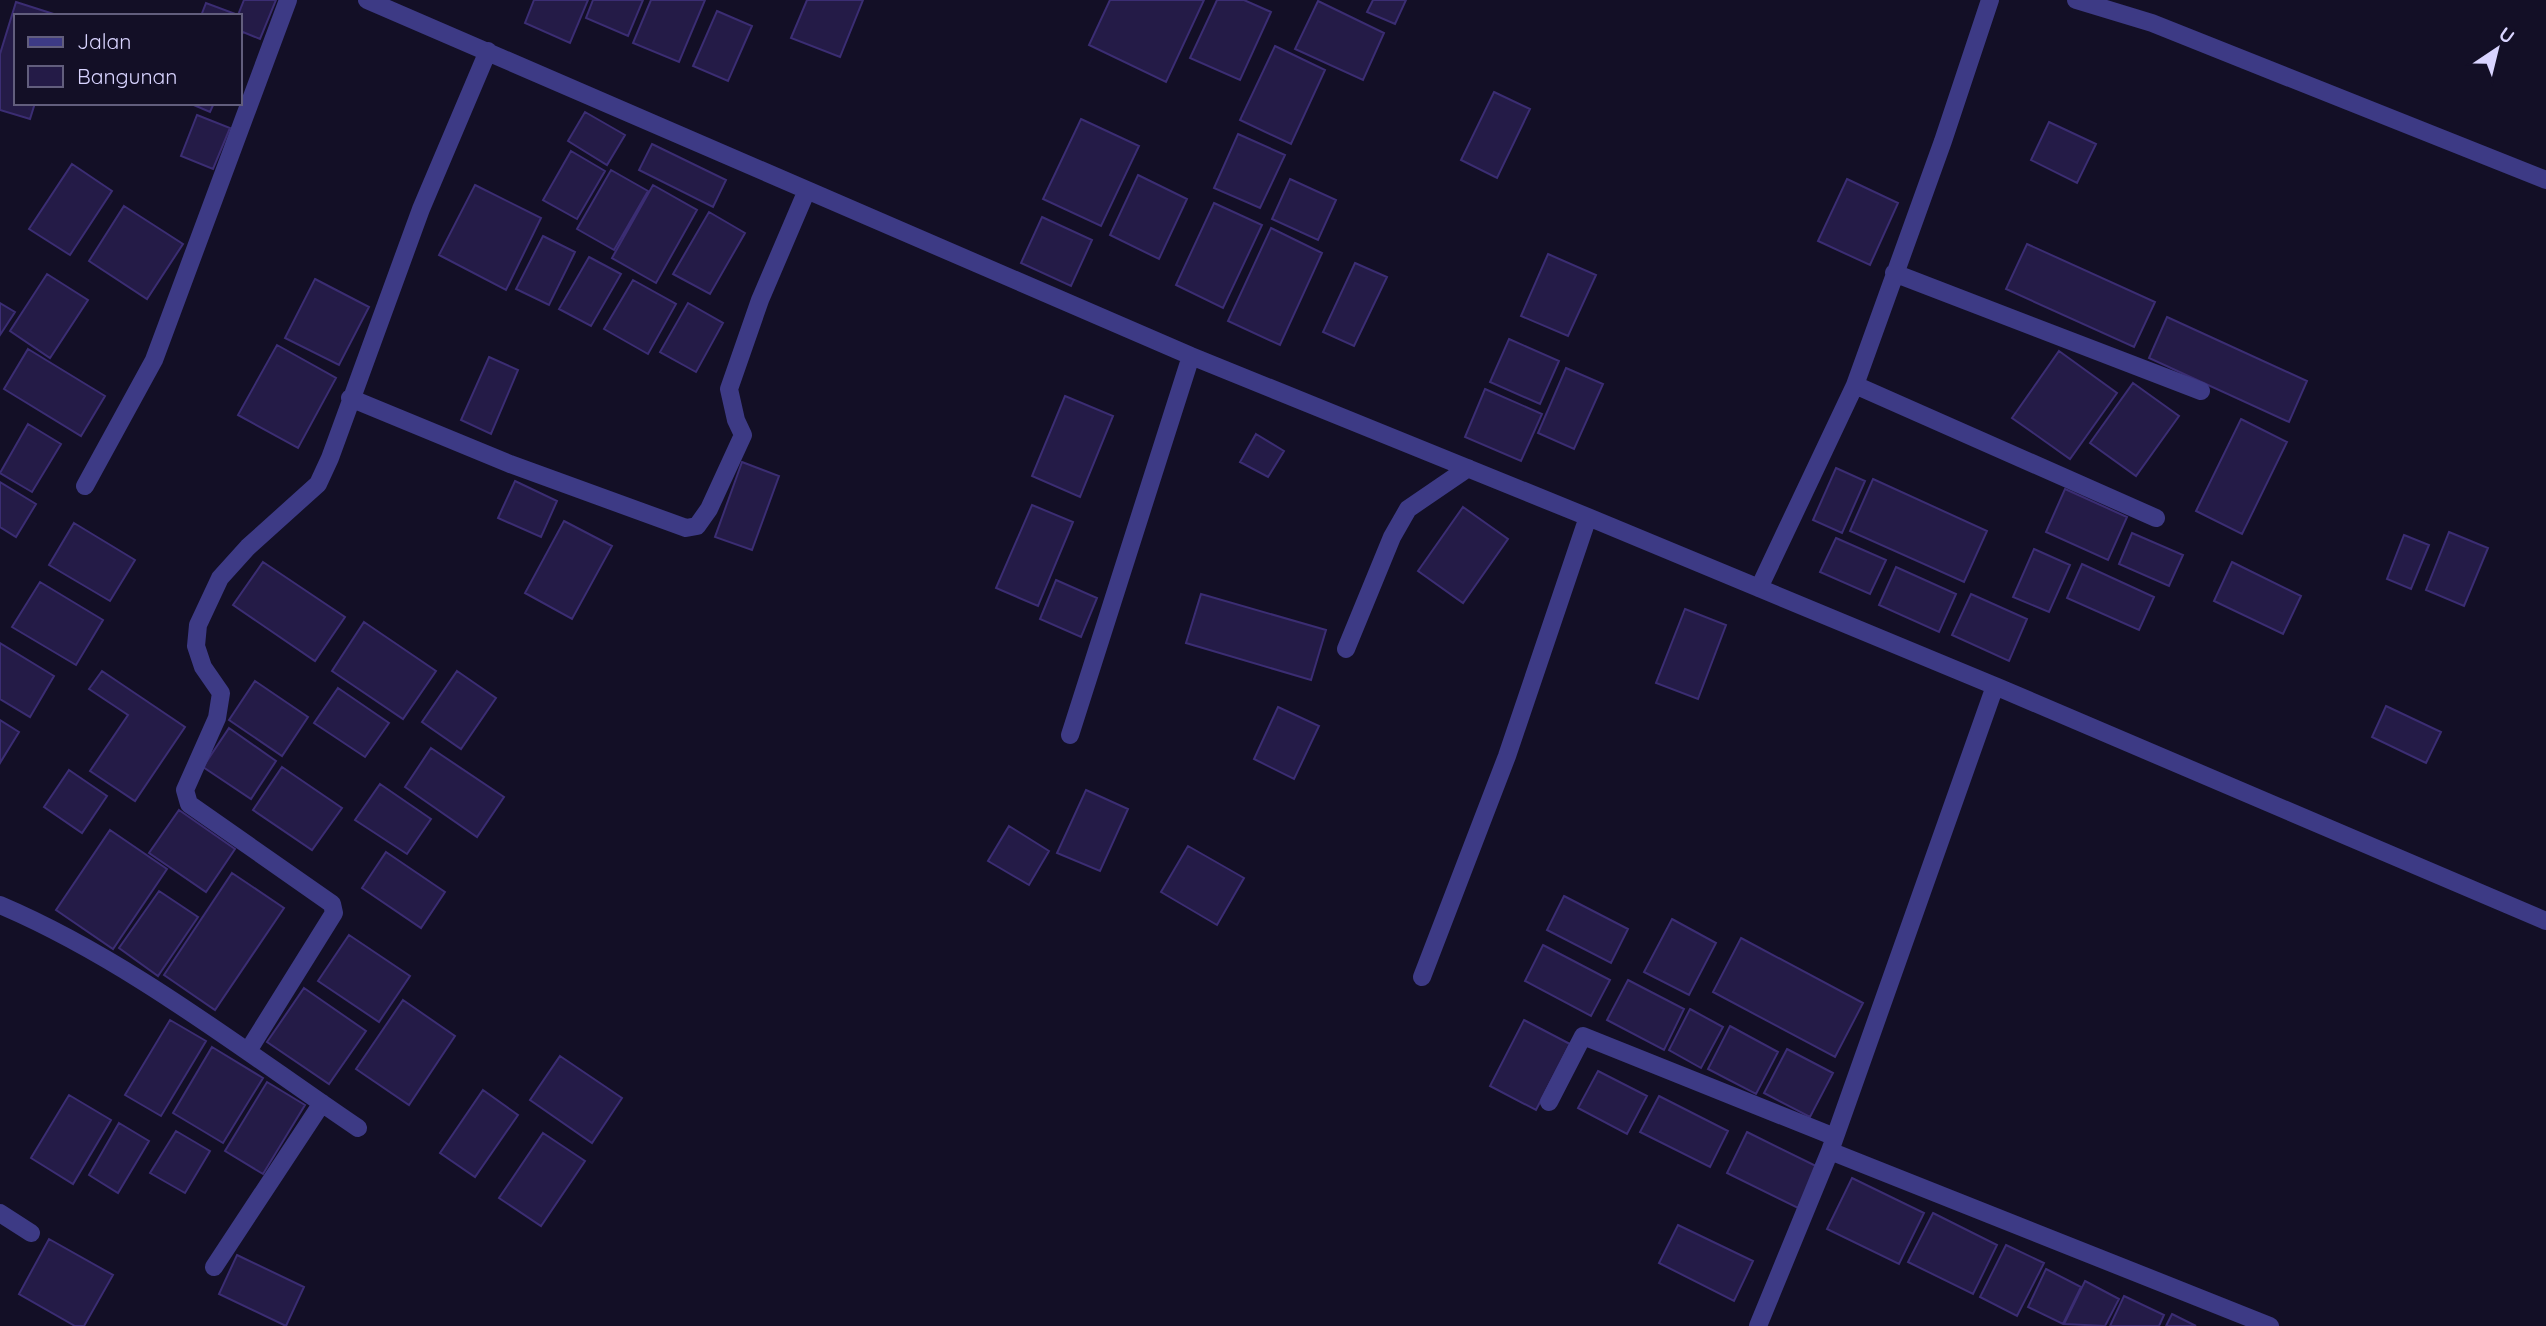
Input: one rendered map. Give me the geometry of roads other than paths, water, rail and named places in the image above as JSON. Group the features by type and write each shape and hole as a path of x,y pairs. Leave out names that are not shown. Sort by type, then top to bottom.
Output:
{"street":[{"path":"85,486 154,360 288,0"},
{"path":"367,0 1191,356 1759,587 2546,921"},
{"path":"1759,587 1855,385 1943,141 1990,0"},
{"path":"2076,0 2152,23 2546,180"},
{"path":"248,1051 334,913 332,904 189,804 186,798 187,782 217,718 221,693 203,667 196,646 198,625 220,578 248,547 318,484 330,458 421,209 488,51"},
{"path":"350,398 510,464 687,528 697,526 709,509 743,435 736,421 729,389 761,300 807,190"},
{"path":"1894,273 2201,391"},
{"path":"1070,735 1191,356"},
{"path":"1855,385 2155,518"},
{"path":"1346,649 1392,537 1408,509 1468,468"},
{"path":"1422,977 1507,756 1588,517"},
{"path":"1758,1326 1832,1144 1995,686"},
{"path":"0,905 31,918 164,996 358,1128"},
{"path":"1549,1101 1583,1036 1832,1144 2270,1326"},
{"path":"214,1267 322,1103"},
{"path":"0,1213 32,1233"}]}
